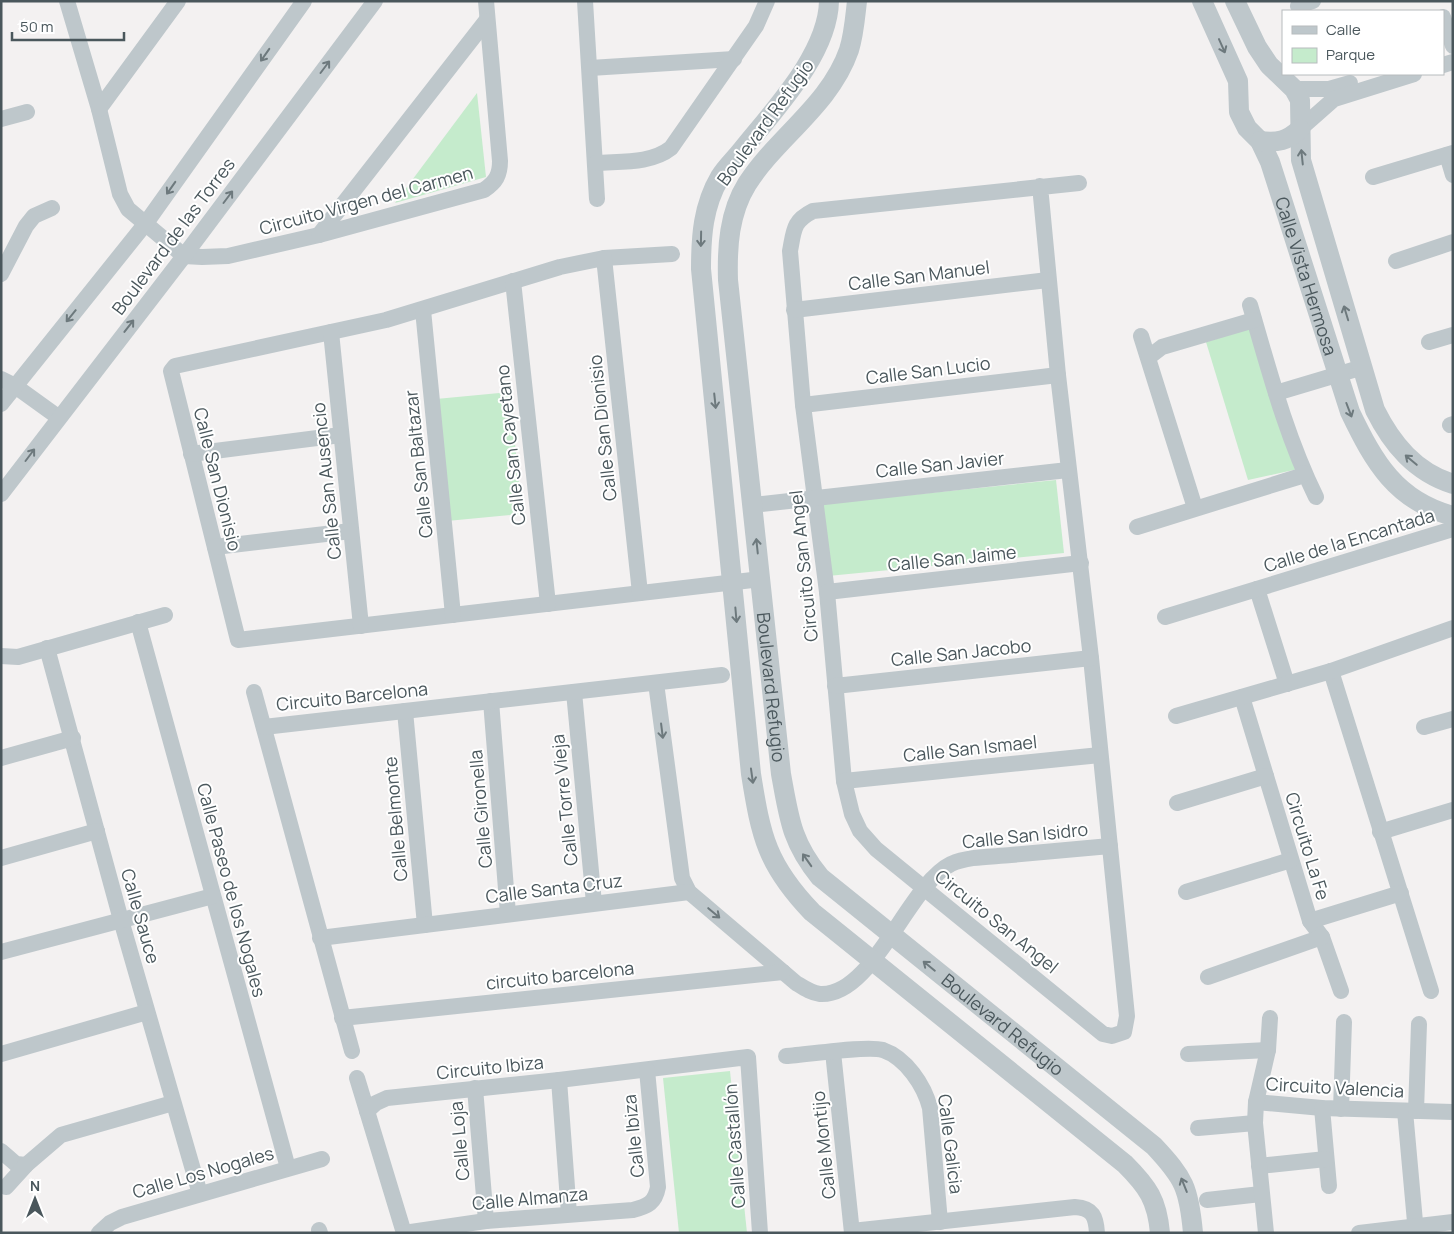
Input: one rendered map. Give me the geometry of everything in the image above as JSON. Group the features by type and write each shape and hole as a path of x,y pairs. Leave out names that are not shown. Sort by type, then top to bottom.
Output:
{"street":[{"path":"67,1 99,109 120,194 128,209 184,256"},
{"path":"99,109 178,1"},
{"name":"Boulevard de las Torres","path":"1,404 8,383 146,223 304,1"},
{"name":"Boulevard de las Torres","path":"1,494 58,417 184,256 375,1"},
{"name":"Circuito Virgen del Carmen","path":"184,256 228,256 319,235 484,190 493,184 500,172 500,161 486,21 486,1"},
{"path":"585,1 597,199"},
{"path":"596,163 662,155 678,140 763,14 767,1"},
{"name":"Boulevard Refugio","path":"829,1 827,27 817,51 774,109 720,176 705,212 701,230 701,269 751,774 764,839 776,868 791,891 812,912 1125,1164 1146,1184 1153,1197 1158,1214 1160,1233"},
{"name":"Boulevard Refugio","path":"857,1 854,33 848,52 835,78 821,99 747,184 731,226 727,253 728,280 781,774 794,836 804,858 820,877 1154,1146 1182,1178 1188,1194 1194,1233"},
{"name":"Calle Vista Hermosa","path":"1202,1 1238,81 1239,112 1247,128 1260,141 1270,162 1337,375 1356,426 1385,474 1400,491 1420,505 1453,516"},
{"name":"Calle Vista Hermosa","path":"1235,1 1257,47 1269,65 1294,89 1300,100 1302,113 1300,129 1301,160 1376,410 1387,432 1404,454 1420,468 1441,480 1453,484"},
{"path":"1444,19 1453,46"},
{"path":"319,235 486,21"},
{"path":"590,68 734,59"},
{"path":"1238,81 1244,72 1252,67 1269,65"},
{"path":"1294,89 1329,89 1378,75"},
{"path":"1260,141 1282,141 1290,138 1334,99 1411,75"},
{"path":"1,119 27,112"},
{"path":"1373,177 1450,154 1453,175"},
{"name":"Circuito San Angel","path":"1040,186 1068,470 1081,563 1091,658 1126,1016 1124,1032 1117,1036 1103,1034 876,849 860,831 852,814 844,781 827,592 803,404 790,251 794,228 800,218 813,211 1040,186 1079,183"},
{"path":"1,274 26,226 34,216 52,208"},
{"path":"705,212 731,226"},
{"path":"1396,261 1453,242"},
{"name":"Calle San Dionisio","path":"672,254 604,258 560,267 423,310 330,332 190,361 175,366 170,371 238,640 761,579"},
{"name":"Calle San Dionisio","path":"604,258 640,593"},
{"name":"Calle San Manuel","path":"794,310 1048,280"},
{"name":"Calle San Cayetano","path":"513,281 548,604"},
{"name":"Calle San Baltazar","path":"423,310 453,615"},
{"path":"1149,358 1162,347 1252,312 1276,393 1304,473 1316,497"},
{"name":"Calle San Ausencio","path":"330,332 361,626"},
{"path":"1429,342 1453,335"},
{"path":"1141,336 1195,508"},
{"path":"1276,393 1362,367"},
{"name":"Calle San Lucio","path":"803,404 1058,375"},
{"path":"8,383 58,417"},
{"path":"191,454 341,435"},
{"name":"Calle San Javier","path":"753,505 1068,470"},
{"path":"1137,527 1298,477 1304,473"},
{"name":"Calle de la Encantada","path":"1165,618 1453,529"},
{"path":"215,547 351,531"},
{"name":"Calle San Jaime","path":"827,592 1081,563"},
{"path":"1258,589 1287,684"},
{"path":"1,656 18,657 165,615"},
{"name":"Calle Paseo de los Nogales","path":"138,622 288,1168"},
{"path":"1176,716 1287,684 1453,628"},
{"name":"Calle Sauce","path":"47,648 121,920 200,1194"},
{"name":"Calle San Jacobo","path":"835,686 1091,658"},
{"path":"1331,670 1431,991"},
{"name":"Circuito Barcelona","path":"352,1051 264,727 722,675"},
{"path":"656,682 682,878 689,892 783,972 809,991 831,993 850,984 891,936 925,888"},
{"path":"254,692 264,727"},
{"name":"Calle Torre Vieja","path":"574,692 594,904"},
{"name":"Circuito La Fe","path":"1242,697 1310,921 1401,893"},
{"name":"Calle Gironella","path":"491,701 508,914"},
{"name":"Calle Belmonte","path":"405,710 425,924"},
{"path":"1424,727 1453,719"},
{"path":"1,758 72,738"},
{"name":"Calle San Ismael","path":"844,781 1100,755"},
{"path":"1177,803 1266,776"},
{"path":"1380,832 1453,810"},
{"path":"1,858 97,831"},
{"name":"Calle San Isidro","path":"925,888 941,871 962,861 1110,846"},
{"path":"1186,892 1291,860"},
{"name":"Calle Santa Cruz","path":"425,924 689,892"},
{"path":"1,952 212,896"},
{"path":"1310,921 1322,937 1341,991"},
{"path":"320,938 425,924"},
{"path":"1208,977 1322,937"},
{"name":"circuito barcelona","path":"342,1018 783,972"},
{"path":"1,1054 147,1012"},
{"path":"1256,1102 1268,1050 1270,1018"},
{"path":"1340,1109 1344,1022"},
{"path":"1416,1229 1410,1111 1419,1024"},
{"name":"Calle Galicia","path":"786,1056 882,1050 919,1080 926,1092 930,1108 940,1222"},
{"path":"1188,1054 1268,1050"},
{"name":"Calle Montijo","path":"833,1052 852,1232"},
{"name":"Circuito Ibiza","path":"367,1112 376,1103 387,1098 560,1080 748,1057"},
{"name":"Calle Castallón","path":"748,1057 760,1233"},
{"name":"Calle Ibiza","path":"647,1070 658,1187 656,1198"},
{"path":"357,1078 404,1233"},
{"path":"560,1080 570,1214"},
{"name":"Calle Loja","path":"475,1088 486,1221"},
{"name":"Circuito Valencia","path":"1266,1233 1254,1123 1256,1102 1340,1109 1453,1112"},
{"path":"6,1186 26,1165 61,1135 173,1103"},
{"path":"1322,1108 1329,1186"},
{"path":"1198,1128 1254,1123"},
{"path":"1,1151 16,1164 26,1165"},
{"name":"Calle Los Nogales","path":"99,1233 110,1222 122,1216 322,1159"},
{"path":"1259,1166 1326,1160"},
{"path":"1207,1200 1261,1194"},
{"name":"Calle Almanza","path":"404,1233 486,1221 633,1210 648,1206 656,1198"},
{"path":"852,1232 1085,1207 1091,1211 1096,1219 1097,1233"},
{"path":"1359,1233 1416,1229 1453,1222"}],"green space":[{"path":"477,93 486,177 395,203"},
{"path":"1255,327 1298,469 1248,480 1206,342"},
{"path":"510,392 522,514 447,521 436,399"},
{"path":"1056,480 1064,553 828,576 821,504"},
{"path":"730,1071 747,1233 679,1233 663,1078"}]}
